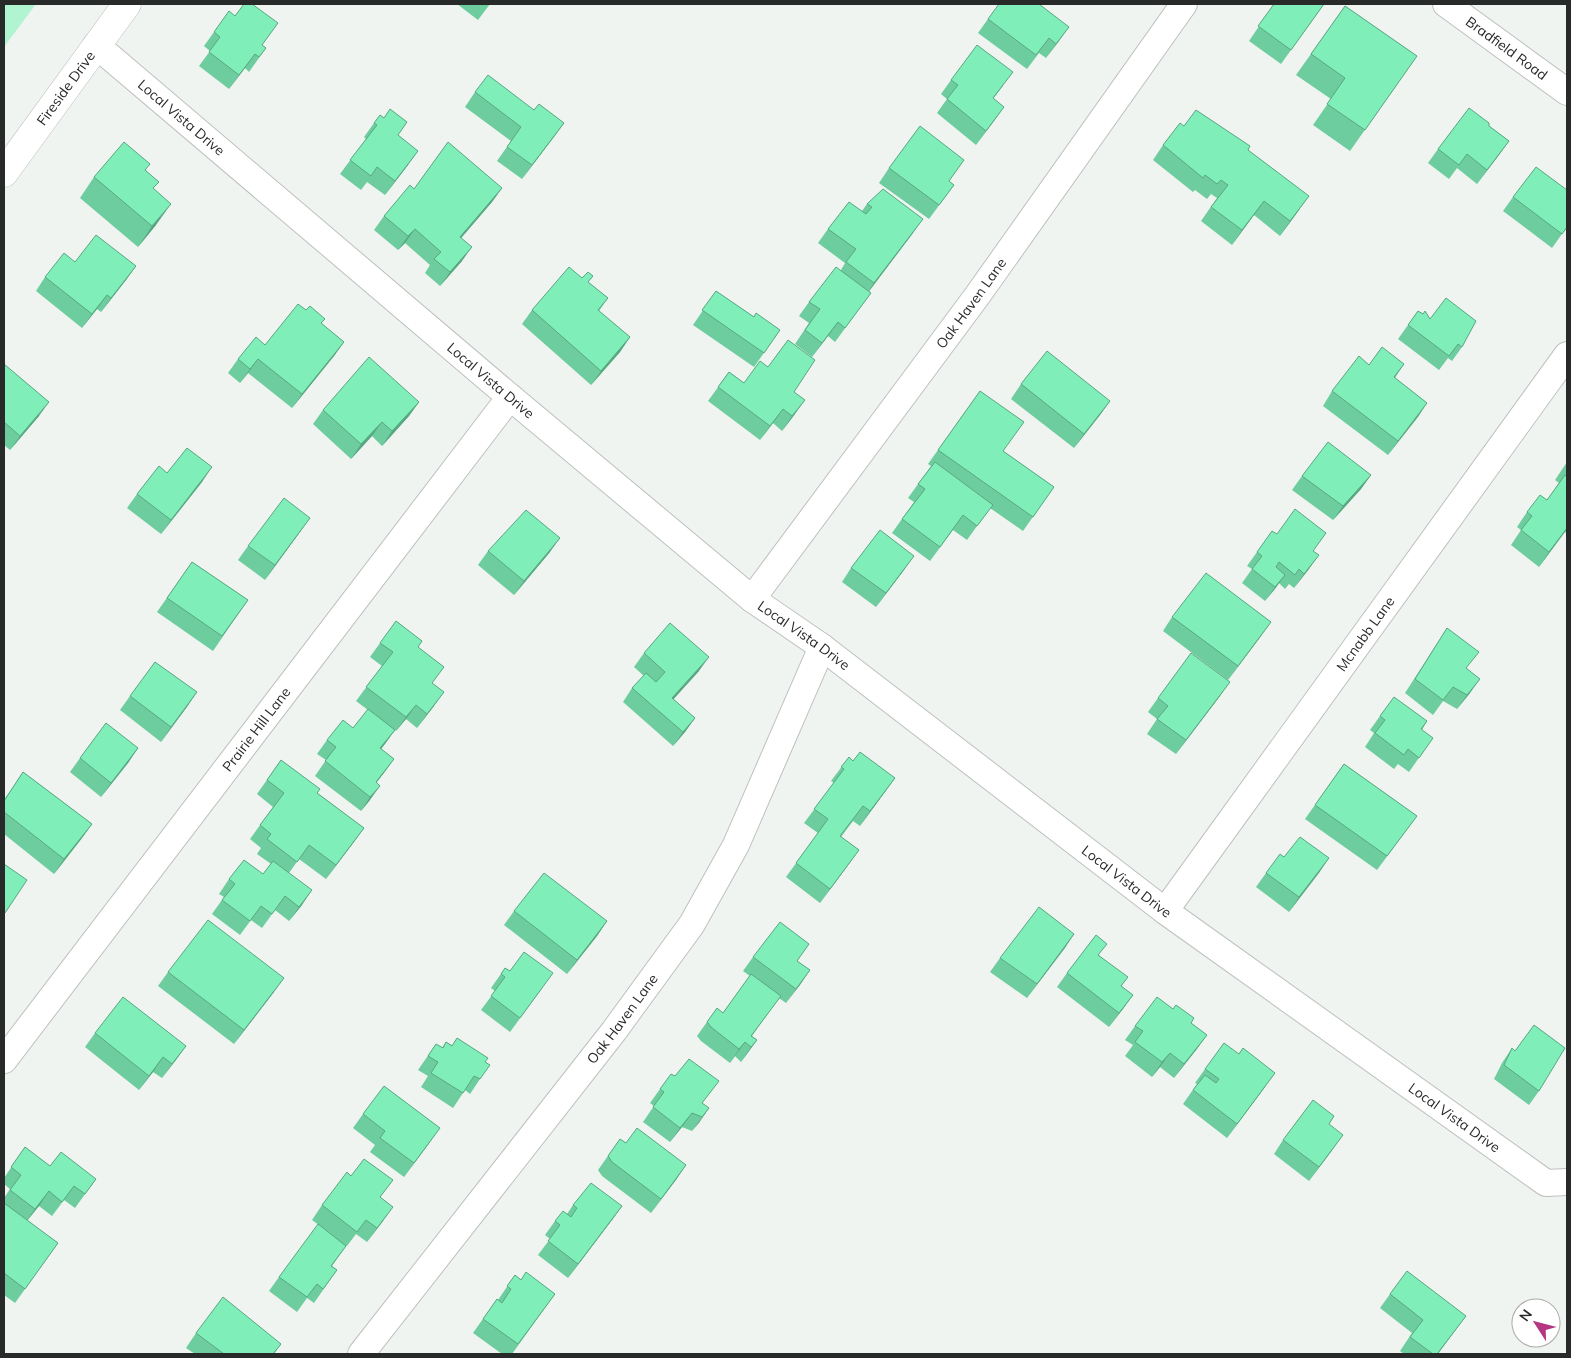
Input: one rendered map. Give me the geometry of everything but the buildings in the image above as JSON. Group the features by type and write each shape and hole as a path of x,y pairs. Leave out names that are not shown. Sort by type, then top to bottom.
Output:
{"street":[{"name":"Fireside Drive","path":"4,173 127,4"},
{"name":"Oak Haven Lane","path":"752,599 978,296 1184,4"},
{"name":"Bradfield Road","path":"1446,4 1567,92"},
{"name":"Local Vista Drive","path":"96,45 510,397 752,599 822,647 1166,911 1557,1182"},
{"name":"Mcnabb Lane","path":"1166,911 1567,356"},
{"name":"Prairie Hill Lane","path":"4,1060 510,397"},
{"name":"Oak Haven Lane","path":"361,1354 614,1031 692,924 736,845 822,647"}],"green space":[{"path":"4,4 36,4 4,47"}]}
